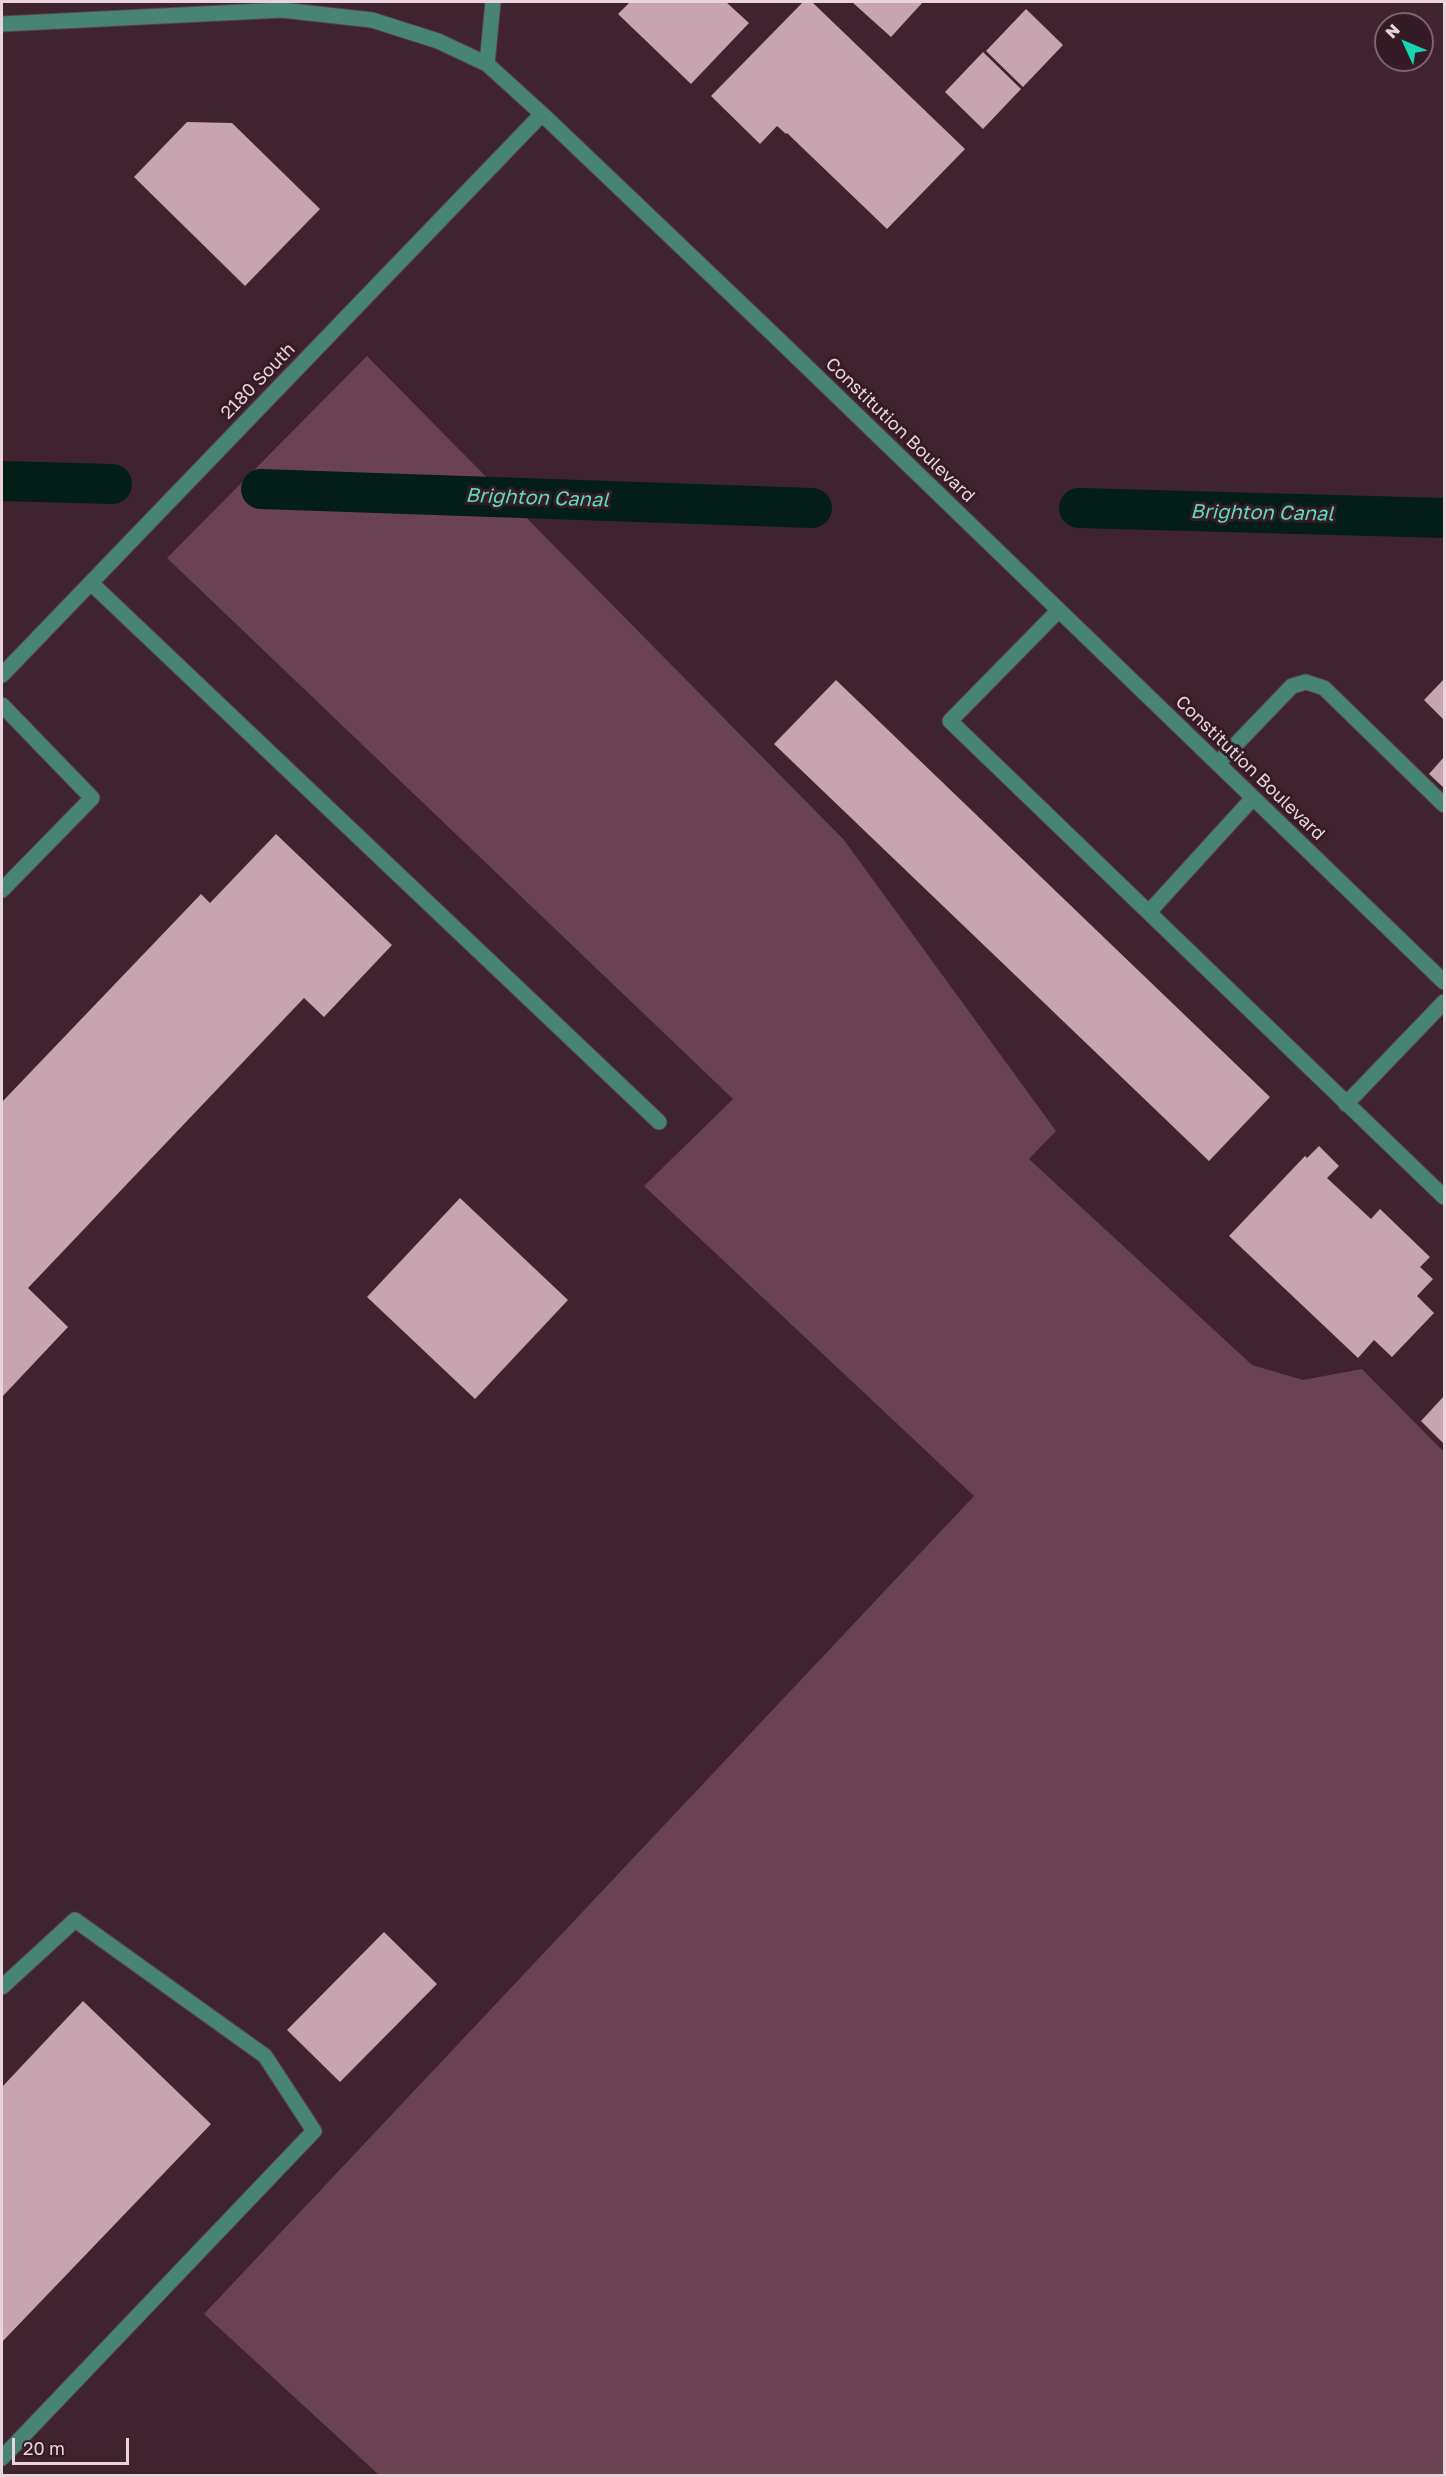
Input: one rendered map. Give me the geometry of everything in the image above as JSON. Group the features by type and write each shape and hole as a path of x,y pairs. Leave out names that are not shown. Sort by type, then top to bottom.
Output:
{"street":[{"path":"487,64 494,2"},
{"name":"Constitution Boulevard","path":"2,24 282,6 372,20 438,41 487,64 542,114 1253,798 1443,977"},
{"name":"2180 South","path":"2,675 542,114"},
{"path":"91,583 659,1122"},
{"path":"1059,610 950,721 1444,1197"},
{"path":"1218,763 1292,686 1306,682 1324,688 1444,805"},
{"path":"2,705 92,798 2,890"},
{"path":"1149,912 1253,798"},
{"path":"1346,1104 1444,1002"},
{"path":"2,1987 75,1920 265,2056 314,2131 2,2458"}],"shaded area":[{"path":"367,356 844,840 1056,1131 1029,1159 1252,1365 1303,1380 1362,1369 1444,1452 1444,2475 379,2475 204,2314 974,1496 644,1186 733,1099 167,558"}],"building":[{"path":"630,2 726,2 749,23 691,84 618,14"},
{"path":"803,2 812,2 965,149 887,229 787,133 777,126 760,144 711,96"},
{"path":"852,2 923,2 891,37"},
{"path":"1026,9 1063,45 1023,87 986,51"},
{"path":"983,52 1021,89 983,129 945,92"},
{"path":"187,122 232,123 320,209 245,286 134,177"},
{"path":"1444,679 1444,720 1424,700"},
{"path":"836,680 1270,1097 1209,1161 774,744"},
{"path":"1444,757 1444,788 1429,774"},
{"path":"276,834 392,945 324,1017 304,998 28,1288 68,1327 2,1397 2,1102 201,894 210,903"},
{"path":"1319,1146 1339,1166 1327,1178 1371,1219 1380,1209 1430,1257 1420,1267 1433,1279 1417,1296 1434,1313 1392,1357 1374,1340 1358,1358 1229,1236 1305,1156 1307,1158"},
{"path":"460,1198 568,1300 475,1399 367,1297"},
{"path":"1444,1396 1444,1444 1421,1421"},
{"path":"384,1932 437,1984 340,2082 287,2030"},
{"path":"83,2001 211,2124 2,2342 2,2087"}],"waterway":[{"name":"Brighton Canal","path":"2,481 112,484"},
{"name":"Brighton Canal","path":"261,489 812,508"},
{"name":"Brighton Canal","path":"1079,508 1444,518"}]}
